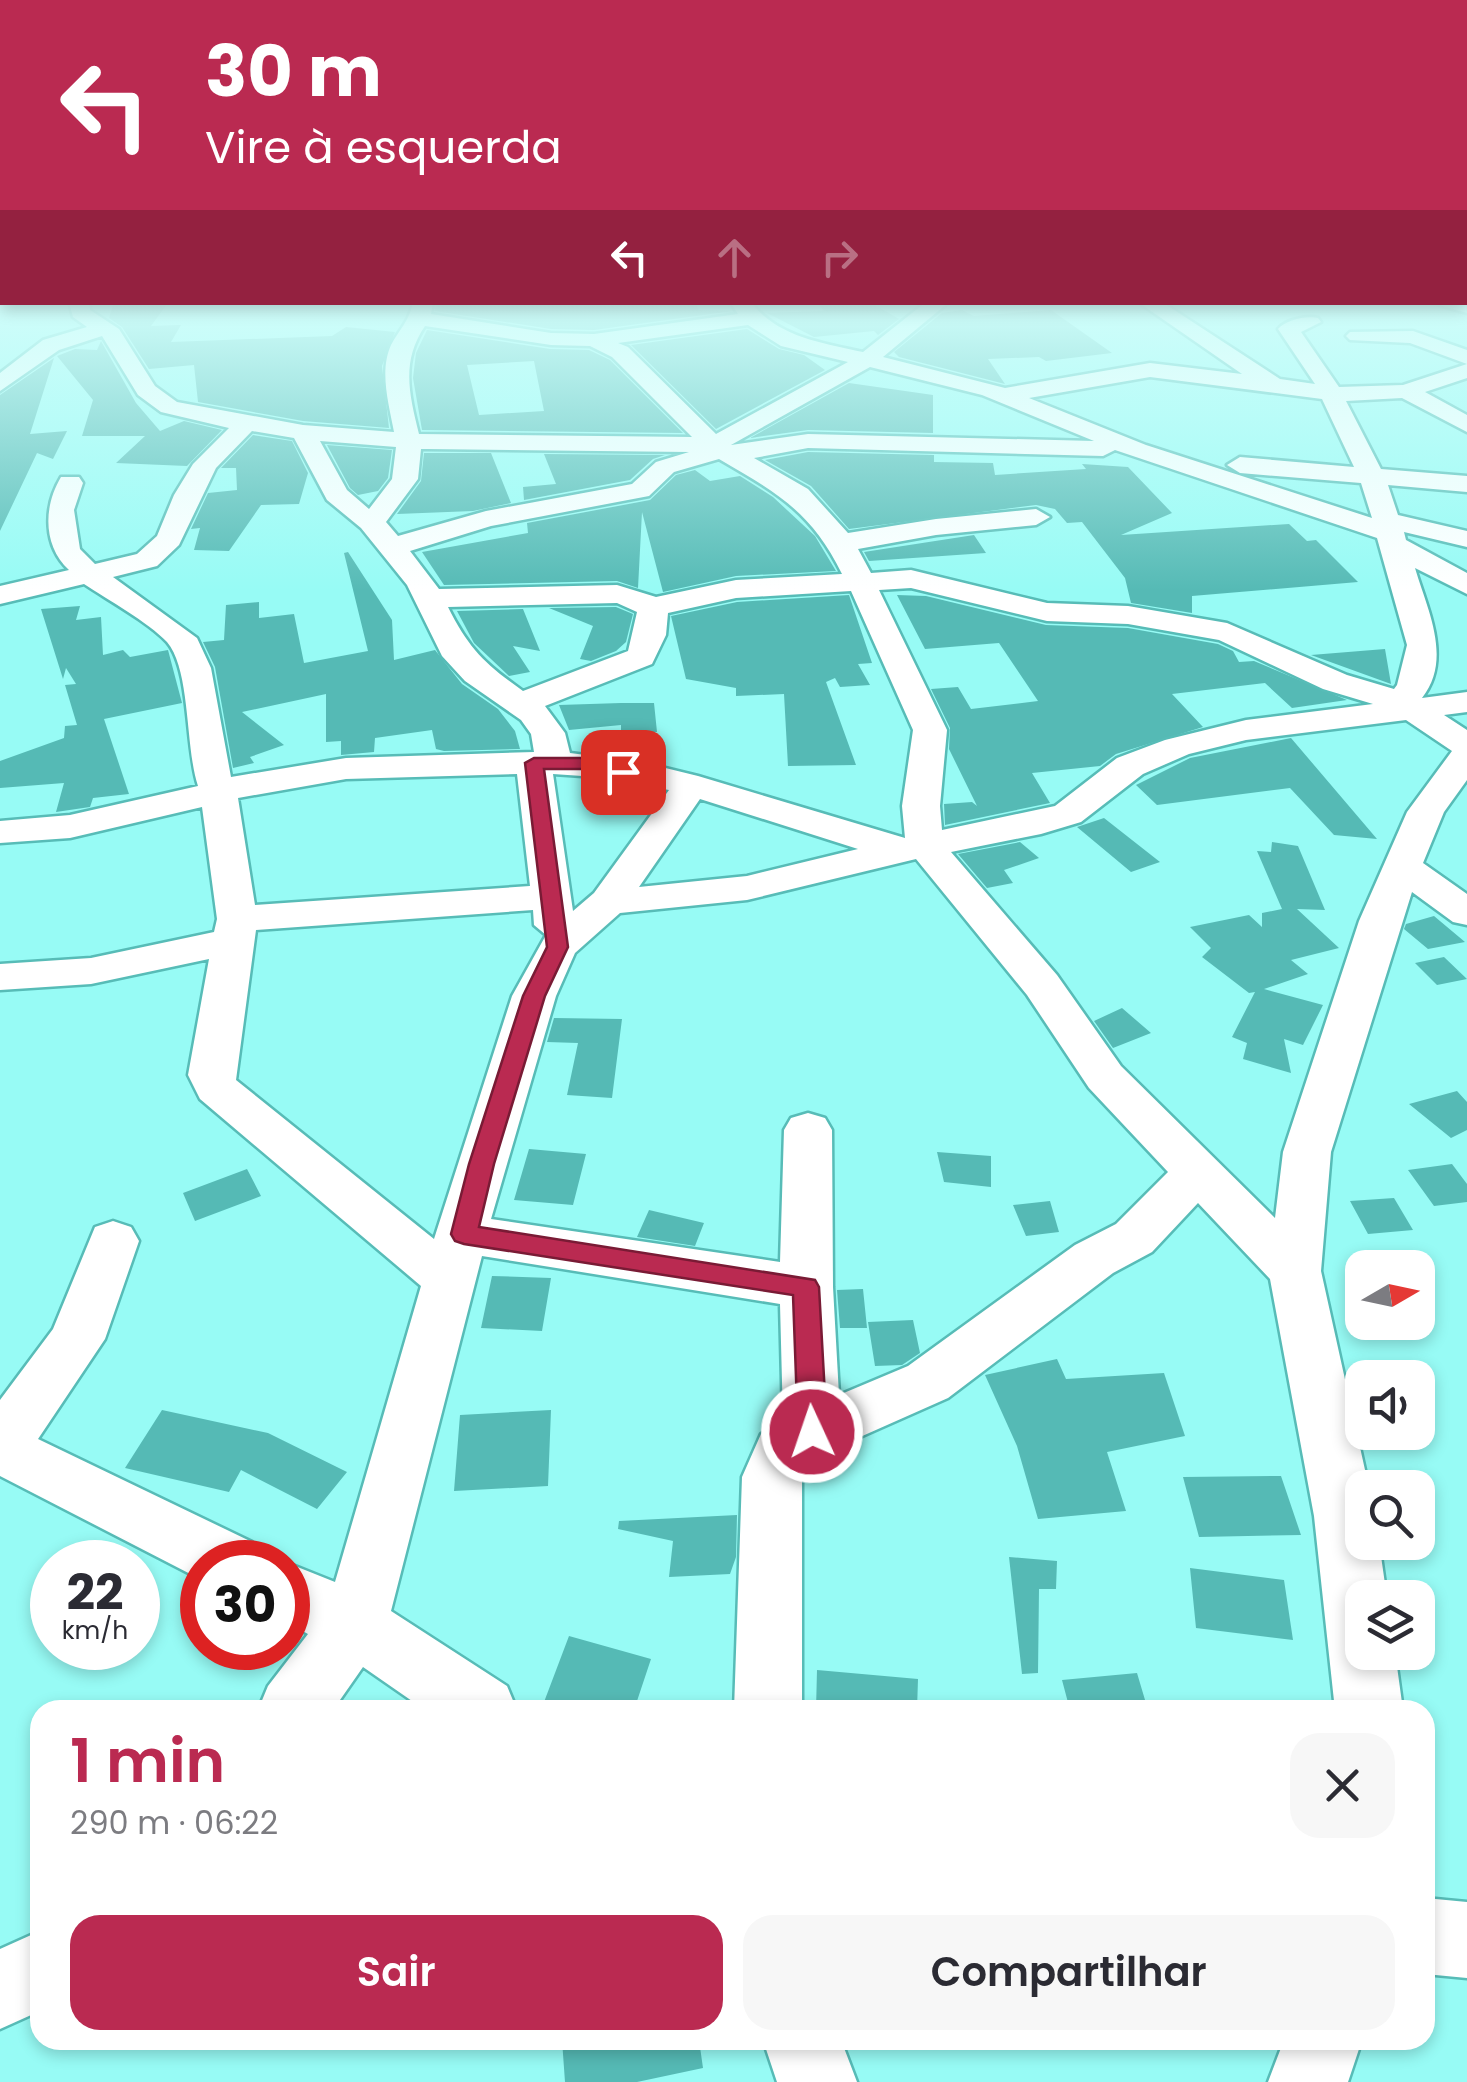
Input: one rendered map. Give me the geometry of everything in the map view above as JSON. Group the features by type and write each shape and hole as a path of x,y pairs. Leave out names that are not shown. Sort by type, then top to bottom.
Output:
{"street":[{"path":"156,397 169,407 246,424 409,440 722,450 808,442 1147,453 1467,484"},
{"path":"371,522 404,483 411,450 400,397"},
{"path":"667,397 722,450 799,495 841,543 930,730 914,848"},
{"path":"389,548 486,520 640,490 678,461 722,450 807,397"},
{"path":"1010,397 1074,427 1147,453 1389,532 1467,539"},
{"path":"1334,397 1372,477 1422,645 1406,705"},
{"path":"1417,397 1467,425"},
{"path":"0,594 148,560 169,539 186,496 206,464 246,424"},
{"path":"299,1700 355,1624 481,1164 554,922 544,763 548,732 520,704 477,674 454,649 432,599 371,522 336,494 303,432"},
{"path":"70,483 60,510 66,552 91,576 181,638 195,668 210,766 219,794 235,930 211,1076 216,1088 457,1257 806,1287"},
{"path":"841,543 936,527 1036,517"},
{"path":"1389,532 1467,585"},
{"path":"432,599 486,594 617,594 633,597 653,608 736,589 911,579 1047,612 1128,615 1228,632 1335,682 1406,705 1467,745"},
{"path":"520,704 641,658 650,636 653,608"},
{"path":"0,976 92,971 235,930 554,922 608,902 747,888 1068,814 1130,766 1178,747 1246,730 1406,705 1467,702"},
{"path":"1368,1700 1345,1516 1295,1271 1307,1152 1379,920 1426,812 1467,755"},
{"path":"0,832 60,826 219,794 276,778 331,770 544,763 589,764 690,786 914,848 1042,985 1105,1077 1295,1271"},
{"path":"608,902 690,786"},
{"path":"1402,866 1467,913"},
{"path":"808,1130 806,1287 812,1432"},
{"path":"768,1700 772,1478 782,1452 812,1432 928,1382 1094,1259 1134,1238 1198,1172"},
{"path":"113,1242 77,1339 0,1447 186,1540"},
{"path":"310,1602 355,1624 468,1700"},
{"path":"1435,1937 1467,1940"},
{"path":"0,1990 30,1974"},
{"path":"806,2050 817,2082"},
{"path":"1308,2082 1319,2050"}],"building":[{"path":"0,397 42,397 30,434 67,431 53,459 37,453 0,531"},
{"path":"91,397 133,397 160,431 184,421 222,430 187,466 116,463 145,436 82,436"},
{"path":"197,397 386,397 389,428 303,421 198,402"},
{"path":"416,397 475,397 479,415 544,411 541,397 647,397 683,433 422,430"},
{"path":"684,397 775,397 716,429"},
{"path":"824,397 933,397 933,433 808,430 750,438"},
{"path":"253,435 292,441 308,473 299,504 261,505 229,551 194,550 200,528 191,529 208,493 237,490 236,468 221,468"},
{"path":"327,445 392,450 388,478 378,491 358,495 350,488"},
{"path":"808,452 934,455 934,462 993,463 995,475 1086,469 1082,464 1128,467 1172,513 1121,535 1289,524 1307,541 1316,540 1358,582 1192,596 1192,613 1131,603 1125,578 1082,522 1067,523 1055,509 1036,505 849,529 811,486 765,460"},
{"path":"424,453 491,453 511,503 473,511 397,514 421,481"},
{"path":"544,454 665,455 653,459 630,480 524,500 523,487 556,484"},
{"path":"695,470 710,481 740,476 773,497 815,536 836,571 736,576 663,592 642,512 638,588 617,581 444,585 422,552 528,533 527,523 650,500 676,475"},
{"path":"974,535 986,553 869,561 864,552"},
{"path":"348,552 392,620 394,660 435,650 462,684 498,709 515,731 520,749 444,751 436,749 432,730 375,738 374,752 341,755 341,741 326,742 326,694 242,712 284,745 250,757 254,763 233,768 215,667 203,642 224,640 226,605 259,602 259,618 294,614 304,663 368,651 344,553"},
{"path":"849,595 872,663 858,664 870,685 840,687 835,678 826,682 856,765 788,766 784,694 736,696 736,688 686,679 671,616 737,602"},
{"path":"897,595 926,596 1046,625 1128,628 1218,644 1233,651 1239,662 1254,661 1347,700 1292,708 1265,683 1172,694 1203,727 1116,754 1100,766 1032,773 1050,803 945,825 944,804 972,802 977,806 949,749 950,728 931,689 958,687 971,709 1038,701 999,643 925,649"},
{"path":"80,606 76,620 101,617 103,655 123,650 130,657 168,650 182,703 104,719 129,794 93,798 90,807 56,812 64,783 0,788 0,761 64,738 65,726 77,725 65,685 76,684 66,668 63,679 41,609"},
{"path":"616,607 633,614 626,642 616,651 591,661 580,659 593,626 549,608"},
{"path":"523,609 540,651 513,646 530,672 509,676 474,643 457,611"},
{"path":"1385,649 1391,684 1311,655"},
{"path":"654,703 657,732 621,733 621,725 569,730 559,705"},
{"path":"1291,738 1377,839 1334,835 1290,788 1157,805 1136,785 1190,758"},
{"path":"1104,818 1160,862 1131,872 1077,827"},
{"path":"1020,842 1039,858 1004,870 1013,883 987,888 958,854"},
{"path":"1272,842 1298,846 1325,910 1297,909 1339,948 1291,960 1308,974 1264,989 1323,1005 1303,1045 1284,1039 1291,1073 1243,1059 1247,1043 1232,1037 1255,992 1249,993 1202,957 1211,948 1190,927 1249,915 1262,927 1262,913 1282,909 1257,851 1271,852"},
{"path":"1434,916 1465,942 1428,949 1404,929 1406,924"},
{"path":"1444,957 1467,979 1437,985 1415,963"},
{"path":"1122,1008 1151,1033 1113,1048 1094,1021"},
{"path":"554,1018 622,1019 612,1098 567,1095 578,1043 547,1042"},
{"path":"1457,1091 1467,1102 1467,1130 1451,1138 1409,1104"},
{"path":"529,1149 586,1154 573,1205 514,1200"},
{"path":"937,1152 991,1156 991,1187 944,1182"},
{"path":"1452,1164 1467,1184 1467,1202 1434,1206 1408,1170"},
{"path":"247,1169 261,1196 195,1221 183,1193"},
{"path":"1394,1198 1413,1230 1368,1234 1350,1201"},
{"path":"1050,1201 1059,1232 1026,1236 1013,1205"},
{"path":"649,1210 704,1223 695,1246 637,1237"},
{"path":"492,1276 551,1278 542,1331 481,1328"},
{"path":"863,1289 867,1328 840,1328 837,1290"},
{"path":"913,1320 920,1353 902,1365 875,1366 868,1322"},
{"path":"1057,1359 1066,1379 1164,1373 1185,1436 1107,1452 1126,1511 1038,1519 1017,1446 985,1375"},
{"path":"162,1410 268,1433 347,1472 317,1509 241,1470 229,1492 125,1468"},
{"path":"551,1410 548,1486 454,1491 460,1415"},
{"path":"1281,1476 1301,1535 1199,1537 1183,1477"},
{"path":"737,1515 736,1557 730,1574 669,1577 673,1541 618,1529 619,1521"},
{"path":"1009,1557 1057,1561 1056,1589 1039,1589 1038,1673 1022,1674"},
{"path":"1190,1568 1284,1580 1293,1640 1196,1628"},
{"path":"569,1636 651,1659 637,1700 545,1700"},
{"path":"817,1670 918,1679 917,1700 816,1700"},
{"path":"1137,1673 1145,1700 1067,1700 1062,1680"},
{"path":"563,2050 700,2050 703,2068 637,2082 565,2082"}],"route":[{"path":"623,772 589,764 534,763 557,947 534,996 481,1164 464,1234 806,1287 812,1432"}]}
